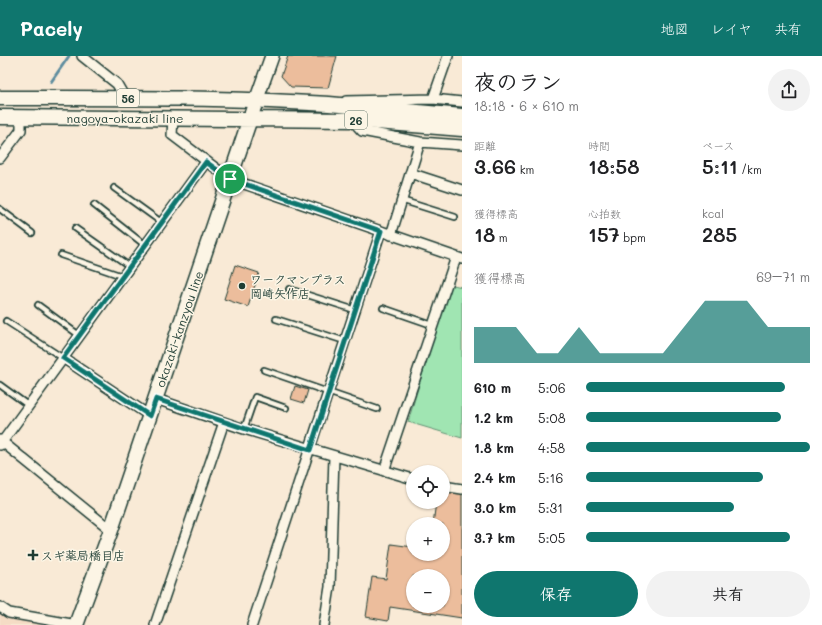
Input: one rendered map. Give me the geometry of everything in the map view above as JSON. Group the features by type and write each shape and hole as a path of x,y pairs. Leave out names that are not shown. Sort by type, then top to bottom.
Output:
{"main road":[{"name":"nagoya-okazaki line","path":"0,98 125,98 256,101"},
{"name":"26","path":"256,101 329,104 462,116"},
{"name":"okazaki-kanzyou line","path":"76,625 111,530 156,399 256,101"},
{"name":"nagoya-okazaki line","path":"0,117 250,119"},
{"name":"26","path":"250,119 352,120 462,129"}],"street":[{"path":"82,56 117,84 125,98"},
{"path":"256,101 272,56"},
{"path":"433,99 448,56"},
{"path":"329,104 352,100 433,99 462,102"},
{"path":"0,158 21,130 21,117"},
{"path":"172,118 172,135 230,179 459,258 432,325 384,472"},
{"path":"352,120 362,131 420,142 462,145"},
{"path":"391,235 420,142"},
{"path":"111,530 1,443 206,162"},
{"path":"410,173 462,190"},
{"path":"252,625 381,231"},
{"path":"63,358 150,416"},
{"path":"156,399 310,450 406,477"},
{"path":"155,625 224,422"},
{"path":"324,625 330,587 334,456"},
{"path":"450,487 462,489"},
{"path":"0,607 9,613 76,625"}],"lane":[{"path":"114,188 161,222"},
{"path":"401,200 455,217"},
{"path":"94,205 145,245"},
{"path":"0,209 32,233"},
{"path":"75,228 129,266"},
{"path":"61,254 122,276"},
{"path":"289,289 355,310"},
{"path":"38,305 80,335"},
{"path":"383,308 432,325"},
{"path":"276,319 345,341"},
{"path":"6,320 63,358"},
{"path":"264,370 377,409"},
{"path":"0,385 29,406"},
{"path":"244,429 255,397 286,408"}],"shaded area":[{"path":"0,612 4,615 47,625 0,625"}],"green space":[{"path":"449,284 462,287 462,438 408,422"}],"building":[{"path":"288,56 337,56 328,88 291,87 281,76"},
{"name":"ワークマンプラス 岡崎矢作店","path":"235,265 259,273 248,307 224,299"},
{"path":"295,386 308,390 304,403 291,399"},
{"path":"450,490 462,492 462,618 429,613 450,613 450,569 406,569 406,609 390,607 388,621 366,617 372,577 386,579 391,544 406,546 406,561 450,561 450,517 434,517 435,509 450,509"}],"waterway":[{"path":"51,82 69,56"}],"place":[{"name":"ワークマンプラス 岡崎矢作店","path":"242,286"},
{"name":"スギ薬局橋目店","path":"33,555"}],"route":[{"path":"206,162 230,179 381,231 310,450 156,399 150,416 63,358 206,162"}]}
